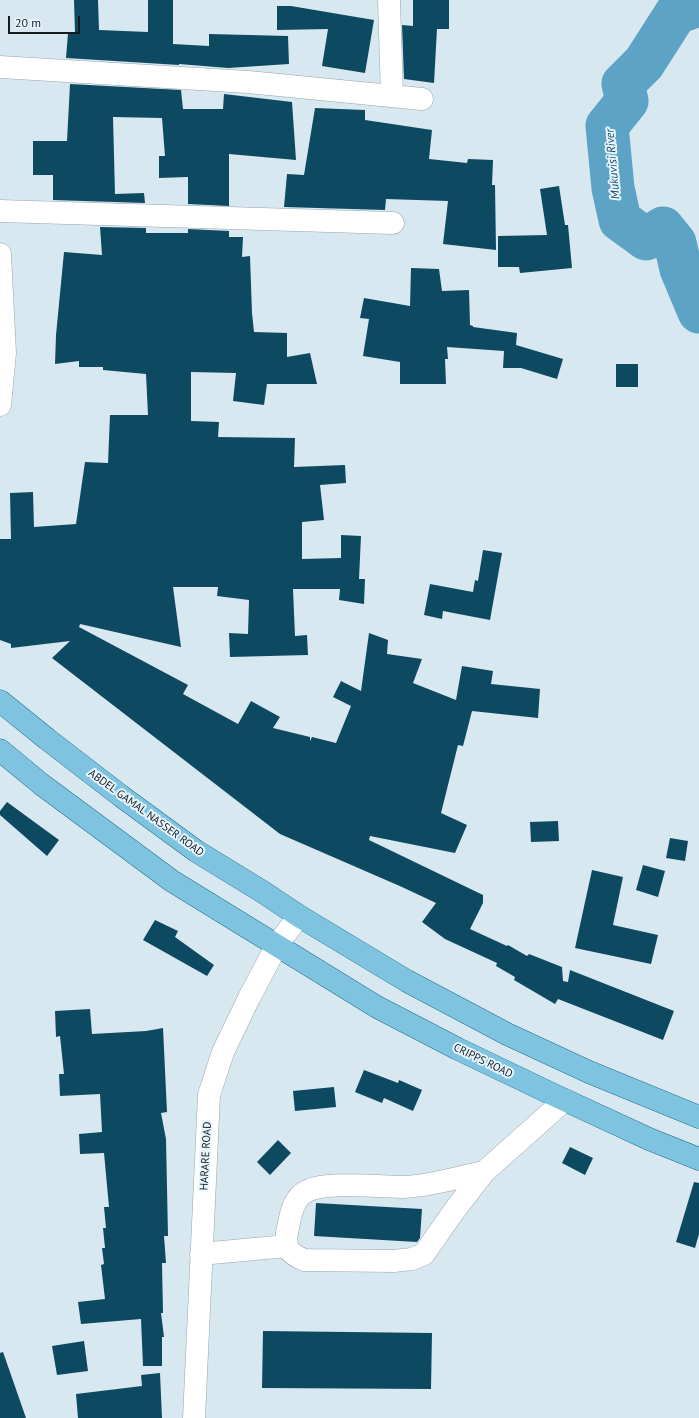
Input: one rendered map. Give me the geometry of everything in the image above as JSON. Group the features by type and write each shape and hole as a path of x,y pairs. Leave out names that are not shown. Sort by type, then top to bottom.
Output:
{"main road":[{"name":"ABDEL GAMAL NASSER ROAD","path":"0,701 114,792 189,846 299,916"},
{"path":"0,750 41,784 172,881 277,945"},
{"path":"299,916 407,981 507,1034 589,1072 699,1117"},
{"name":"CRIPPS ROAD","path":"277,945 377,1007 458,1049 649,1139 699,1159"}],"street":[{"path":"389,0 392,96"},
{"path":"0,67 248,82 422,99"},
{"path":"0,211 393,223"},
{"path":"0,254 5,353 0,406"},
{"name":"HARARE ROAD","path":"194,1418 209,1095 223,1052 248,998 277,945 299,916"},
{"path":"484,1172 431,1183 405,1186 333,1186 320,1187 307,1191 300,1196 291,1210 286,1236 287,1246 292,1254 304,1260 394,1261 412,1259 424,1254 484,1172 565,1100"},
{"path":"201,1254 287,1246"}],"building":[{"path":"74,0 98,0 99,30 148,32 148,0 173,0 173,44 209,46 209,34 288,36 289,64 228,68 66,58 68,33 75,33"},
{"path":"413,0 449,0 449,29 437,29 434,83 404,79 402,25 413,26"},
{"path":"277,6 291,6 374,20 365,73 322,66 328,29 277,30"},
{"path":"70,84 181,90 183,109 223,109 224,94 292,102 296,160 229,154 229,206 188,204 188,177 159,178 159,156 165,156 162,118 113,117 115,194 144,193 145,203 53,200 53,175 33,175 33,141 67,141"},
{"path":"315,108 365,110 365,120 432,130 429,159 467,163 468,159 493,160 492,185 495,185 496,250 443,244 448,201 386,199 385,210 284,207 287,174 304,175"},
{"path":"559,186 565,225 568,225 572,268 520,273 519,267 498,267 498,236 547,235 540,189"},
{"path":"100,227 146,228 146,233 188,233 188,229 229,231 229,237 243,237 242,257 250,256 254,332 287,333 287,357 310,353 317,384 267,384 264,405 233,401 236,373 191,372 191,421 219,422 218,437 295,438 294,467 345,465 346,483 320,485 324,520 302,522 302,559 341,558 341,535 361,536 359,579 365,579 364,604 339,600 340,589 293,589 295,636 307,635 308,655 230,657 229,633 248,634 249,600 217,596 218,587 173,587 181,647 80,624 79,627 188,685 183,694 238,724 251,701 280,717 273,728 310,737 310,741 312,737 336,743 351,706 333,697 341,681 361,691 369,633 388,640 387,654 422,659 413,683 456,700 462,666 493,671 491,684 540,689 538,718 472,711 463,746 458,745 441,813 467,825 455,853 370,836 369,840 483,895 483,903 470,929 507,946 508,945 527,956 529,954 562,967 563,981 568,982 570,970 674,1011 663,1040 558,999 555,1004 514,980 515,977 496,966 497,963 445,939 422,922 436,903 280,834 52,658 70,641 11,648 11,644 0,640 0,539 11,539 10,493 33,492 34,527 76,524 85,462 108,463 110,415 148,415 146,374 103,370 103,367 79,367 79,361 55,364 56,335 64,252 102,255"},
{"path":"411,268 439,269 442,291 469,290 470,325 473,327 517,333 516,345 563,359 557,379 521,368 503,368 504,351 447,347 448,359 445,359 446,384 400,384 400,362 363,356 369,319 360,318 364,298 410,306"},
{"path":"616,364 638,364 638,387 616,387"},
{"path":"483,550 502,553 490,620 443,611 442,619 424,615 430,584 473,592 475,580 478,581"},
{"path":"7,802 59,840 47,856 0,815 0,811"},
{"path":"558,821 559,841 531,842 530,822"},
{"path":"670,838 688,841 685,861 666,858"},
{"path":"643,865 665,871 658,897 636,890"},
{"path":"592,870 623,877 613,925 658,935 651,964 575,948"},
{"path":"155,920 178,931 175,937 214,965 207,976 143,940"},
{"path":"90,1009 92,1034 146,1031 163,1028 167,1112 161,1113 166,1139 168,1236 164,1236 166,1263 162,1263 163,1313 161,1313 164,1337 162,1337 162,1366 143,1366 141,1319 81,1324 78,1302 105,1299 101,1265 104,1264 102,1248 105,1248 103,1228 106,1228 104,1207 109,1207 104,1153 80,1154 79,1134 102,1132 100,1094 60,1096 59,1074 64,1074 60,1036 56,1037 55,1011"},
{"path":"364,1070 398,1083 399,1080 422,1090 413,1111 384,1098 382,1103 355,1092"},
{"path":"334,1087 336,1107 295,1111 293,1091"},
{"path":"278,1140 291,1153 270,1175 257,1162"},
{"path":"570,1147 593,1158 585,1175 562,1163"},
{"path":"694,1182 699,1183 699,1234 695,1248 676,1242"},
{"path":"316,1203 422,1209 420,1238 417,1242 314,1236"},
{"path":"263,1331 432,1333 431,1389 262,1388"},
{"path":"84,1341 88,1371 57,1375 52,1346"},
{"path":"3,1352 26,1418 0,1418 0,1353"},
{"path":"160,1373 162,1418 78,1418 76,1394 142,1386 141,1375"}],"waterway":[{"name":"Mukuvisi River","path":"699,5 676,13 644,63 623,84 627,101 607,126 613,188 620,220 646,239 663,228 675,243 681,269 699,312"}]}
